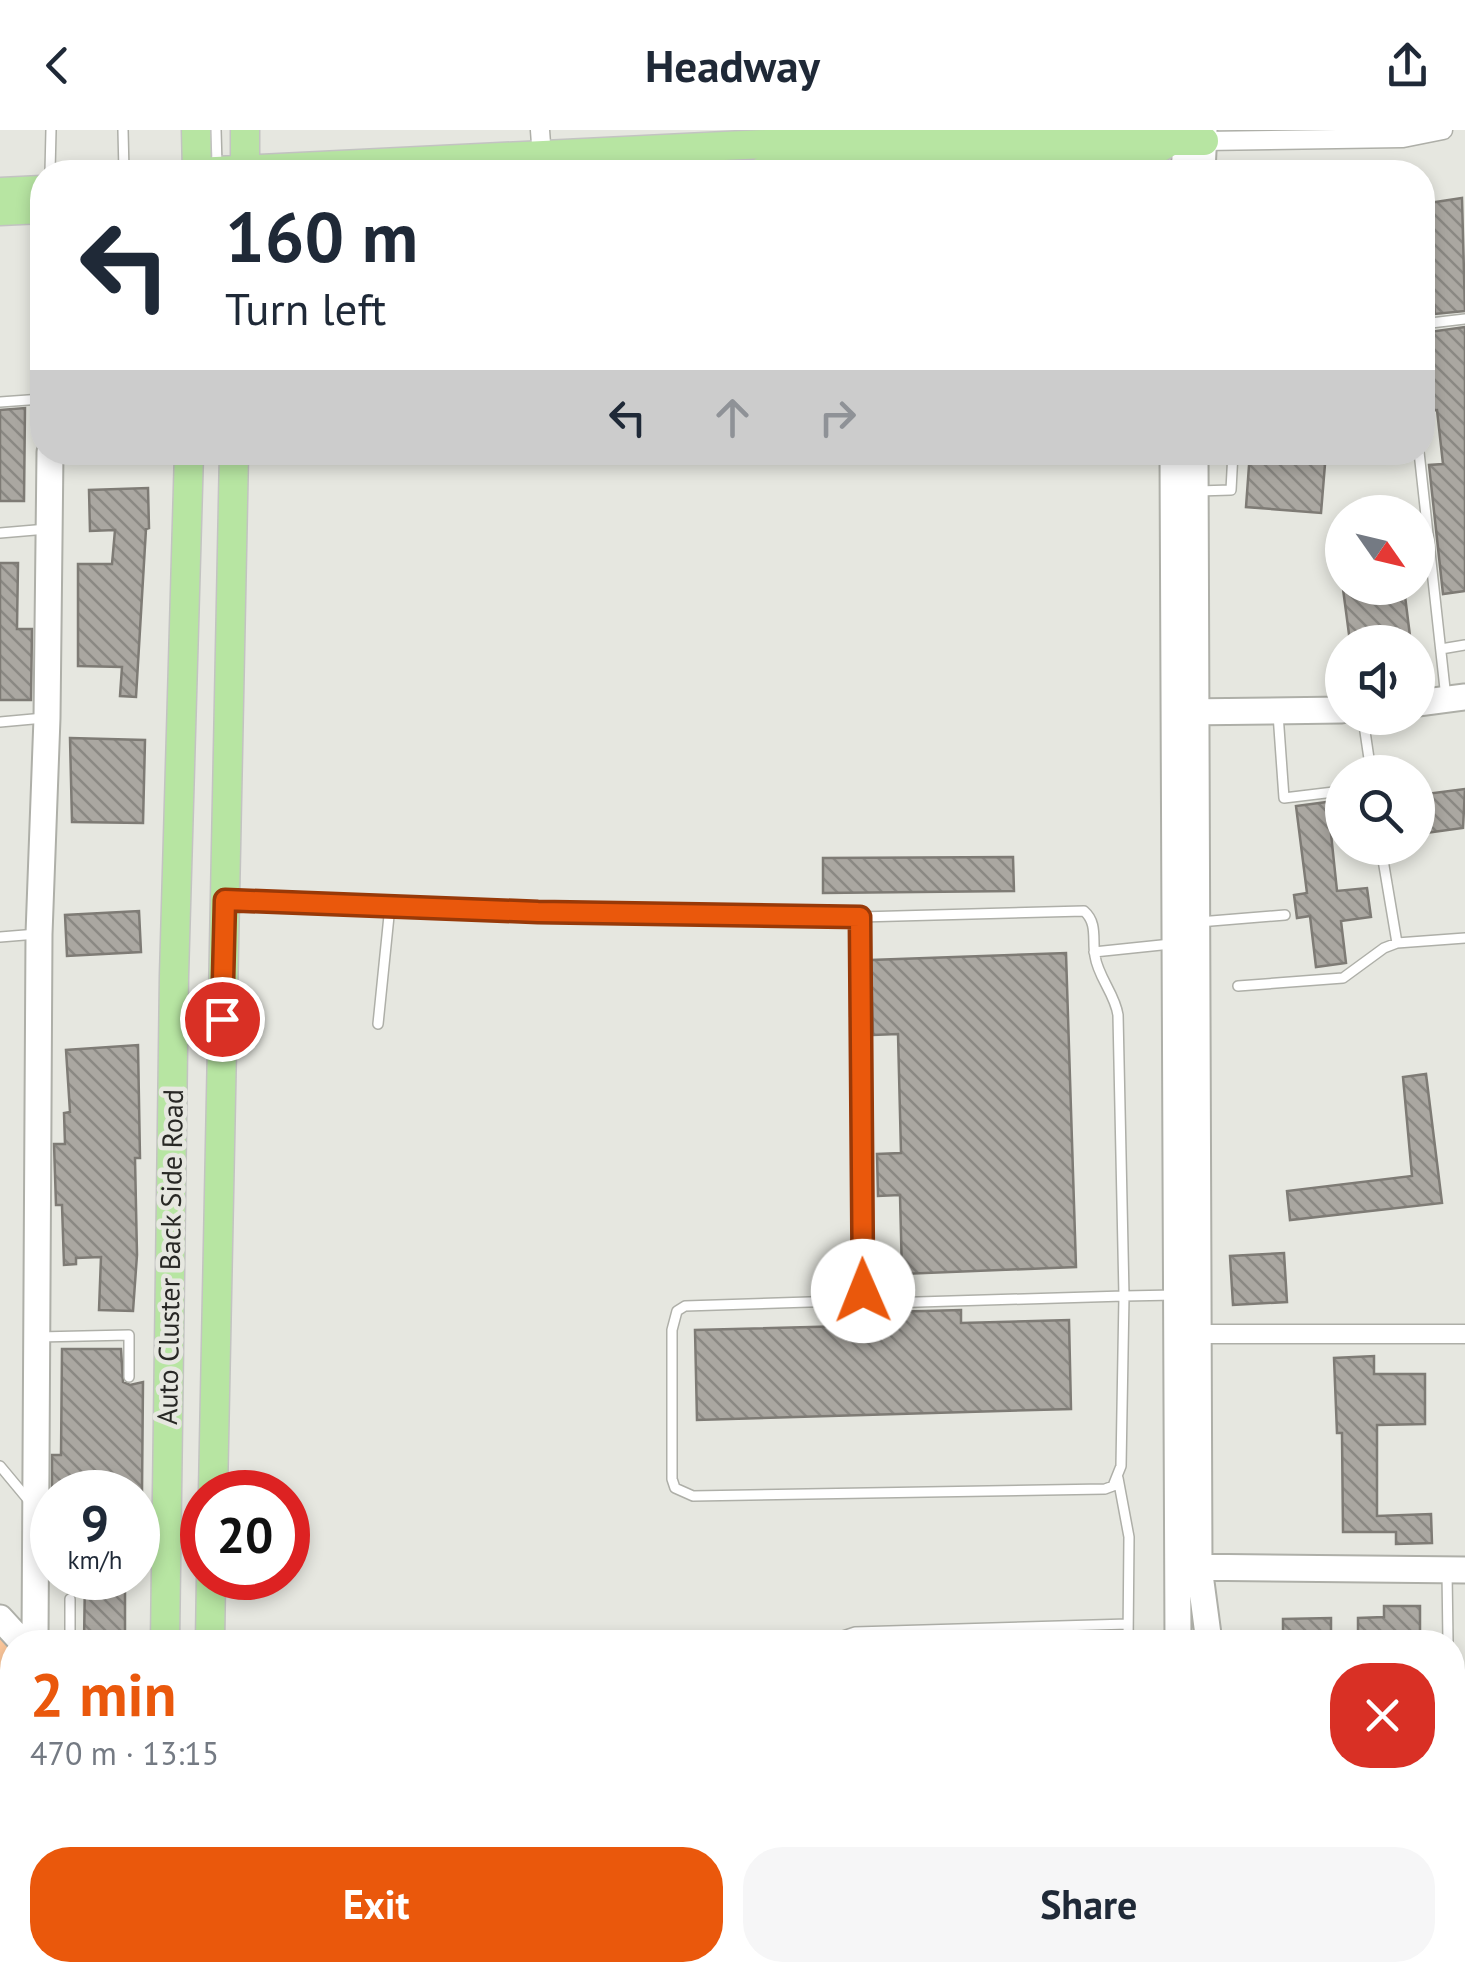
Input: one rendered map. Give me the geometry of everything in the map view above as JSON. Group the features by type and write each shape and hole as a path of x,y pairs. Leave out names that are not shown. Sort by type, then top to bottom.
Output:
{"main road":[{"path":"196,130 196,160"},
{"path":"245,160 246,130"},
{"path":"426,160 908,143 1150,153 1190,137"},
{"path":"822,160 908,143"},
{"path":"0,192 30,191"},
{"path":"0,212 30,210"},
{"path":"35,1470 39,934 50,465"},
{"name":"Auto Cluster Back Side Road","path":"164,1630 174,976 190,465"},
{"name":"Auto Cluster Back Side Road","path":"213,1470 234,465"},
{"path":"1174,465 1190,910 1188,1567 1180,1630"},
{"path":"1185,712 1195,465"},
{"path":"1185,712 1325,711"},
{"path":"1187,1334 1176,1294 1177,944 1190,910"},
{"path":"1188,1567 1456,1570"},
{"path":"1188,1567 1206,1630"},
{"path":"36,1600 36,1630"},
{"path":"210,1630 211,1600"},
{"path":"1198,1630 1203,1614"}],"street":[{"path":"1190,137 1403,138 1444,130"},
{"path":"1187,1334 1465,1334"}],"lane":[{"path":"50,160 51,130"},
{"path":"124,130 124,160"},
{"path":"216,130 217,160"},
{"path":"1435,322 1465,319"},
{"path":"0,402 30,400"},
{"path":"1195,492 1231,490 1232,465"},
{"path":"1420,465 1441,648 1456,698"},
{"path":"0,533 50,528"},
{"path":"1441,648 1465,645"},
{"path":"1278,712 1284,798 1325,793"},
{"path":"0,722 46,718"},
{"path":"1384,865 1397,944"},
{"path":"225,900 860,917 1084,911 1093,920 1094,952 1118,1016 1124,1296 1118,1478 1129,1538 1128,1630"},
{"path":"378,1024 390,906"},
{"path":"1190,910 1285,915"},
{"path":"860,917 863,1291 872,1300"},
{"path":"0,937 39,934"},
{"path":"1238,986 1343,978 1384,948 1465,938"},
{"path":"1094,952 1177,944"},
{"path":"1118,1478 1105,1489 693,1496 675,1488 672,1480 673,1319 686,1306 1176,1294"},
{"path":"36,1337 129,1335 129,1377"},
{"path":"0,1466 30,1502"},
{"path":"1449,1630 1456,1570"},
{"path":"70,1600 70,1630"},
{"path":"912,1630 1128,1624"}],"building":[{"path":"1462,198 1465,311 1435,314 1435,202"},
{"path":"1465,327 1465,591 1443,594 1429,465 1443,464 1435,410 1435,331"},
{"path":"25,408 24,501 0,501 0,410"},
{"path":"1249,465 1325,465 1321,513 1246,507"},
{"path":"148,488 149,528 136,697 120,696 122,667 78,666 78,564 112,564 115,530 90,531 89,490"},
{"path":"0,563 18,563 17,629 32,629 31,700 0,700"},
{"path":"1345,605 1406,605 1409,625 1348,625"},
{"path":"70,738 145,740 143,823 72,822"},
{"path":"1465,789 1463,828 1435,832 1435,793"},
{"path":"1325,802 1325,865 1334,865 1337,891 1367,888 1371,917 1341,921 1346,963 1316,967 1310,916 1297,918 1294,895 1307,893 1296,806"},
{"path":"1013,857 1014,891 823,893 823,858"},
{"path":"139,911 141,952 67,956 65,915"},
{"path":"1066,953 1076,1267 902,1274 900,1195 878,1196 877,1154 901,1153 898,1034 873,1035 871,960"},
{"path":"138,1045 140,1158 135,1158 137,1255 133,1311 99,1310 101,1257 76,1258 76,1264 64,1265 62,1205 56,1205 54,1144 65,1144 64,1113 70,1112 66,1050"},
{"path":"1426,1074 1442,1203 1290,1220 1287,1191 1412,1176 1403,1077"},
{"path":"1284,1253 1287,1302 1233,1305 1230,1256"},
{"path":"961,1310 961,1323 1069,1320 1071,1409 697,1420 695,1330 888,1325 888,1312"},
{"path":"62,1349 121,1349 123,1382 143,1382 142,1470 52,1470 52,1455 61,1455"},
{"path":"1374,1356 1374,1374 1425,1374 1425,1424 1377,1425 1377,1516 1431,1514 1432,1543 1396,1544 1396,1532 1343,1532 1342,1433 1337,1433 1334,1358"},
{"path":"85,1600 125,1600 125,1630 84,1630"},
{"path":"1384,1606 1420,1606 1420,1630 1358,1630 1358,1618 1384,1617"},
{"path":"1331,1618 1331,1630 1283,1630 1283,1619"}],"route":[{"path":"222,1019 225,900 538,912 860,917 863,1291"}]}
